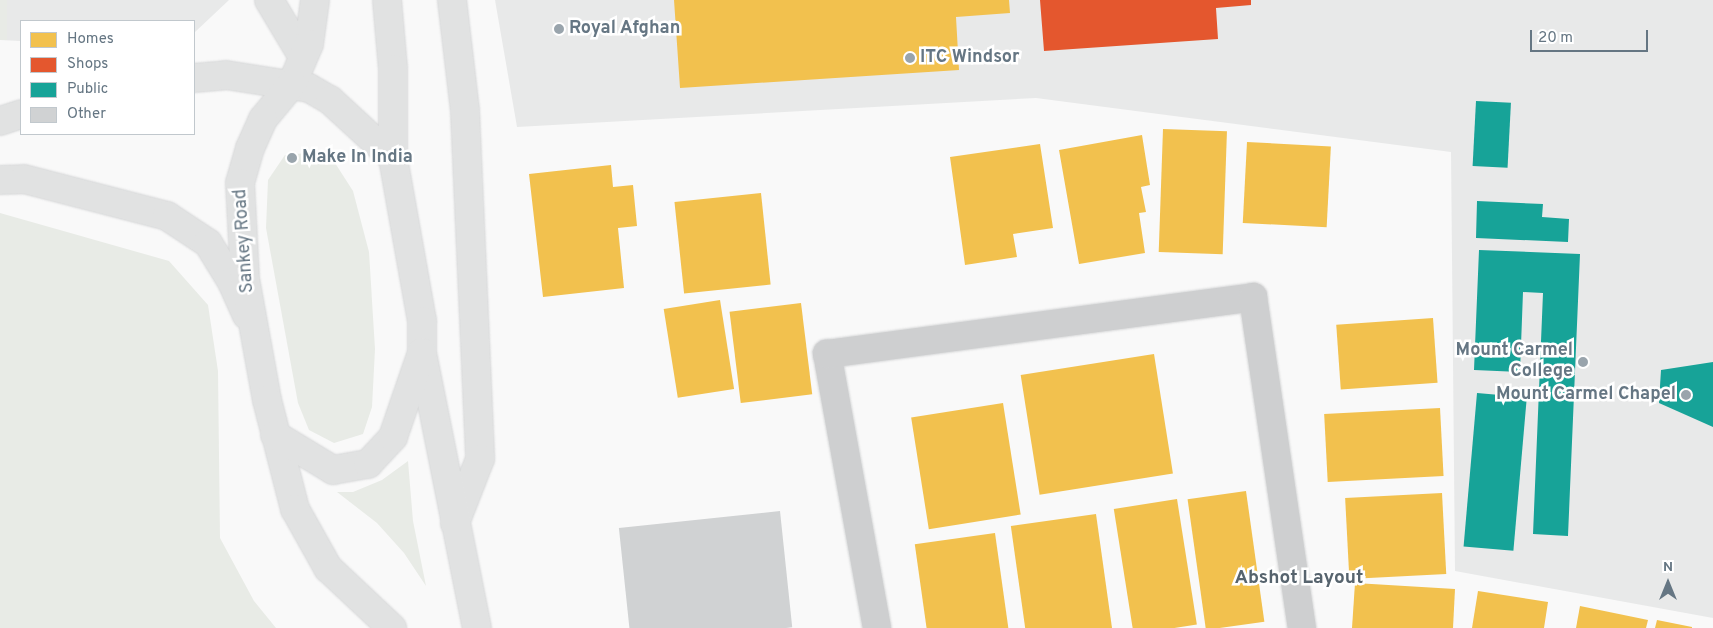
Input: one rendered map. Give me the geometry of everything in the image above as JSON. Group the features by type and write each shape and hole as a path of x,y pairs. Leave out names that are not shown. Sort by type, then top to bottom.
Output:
{"main road":[{"path":"269,0 303,57"},
{"name":"Sankey Road","path":"315,0 309,44 292,84 263,119 250,148 240,183 245,279 275,435 295,509 328,568 392,628"},
{"path":"387,0 394,69 393,158 422,321 422,353 477,628"},
{"path":"452,0 465,110 480,459 455,523"},
{"path":"195,78 226,75 309,88 330,100 393,158"},
{"path":"0,180 24,179 167,216 208,243 232,282 254,330"},
{"path":"275,435 334,470 368,464 393,437 422,353"}],"street":[{"path":"877,628 827,354 1253,297 1302,628"}],"shaded area":[{"path":"0,0 229,0 195,32 195,20 20,20 20,41 0,40"},
{"path":"0,0 7,0 7,40 0,40"},
{"name":"Mount Carmel College","path":"495,0 1713,0 1713,618 1455,571 1451,152 1036,98 517,127"},
{"path":"307,153 335,163 353,191 369,252 375,349 372,407 363,434 334,443 309,430 298,403 266,228 268,180 285,155"},
{"path":"0,213 169,261 208,305 218,371 220,538 254,601 276,628 0,628"},
{"path":"408,461 413,521 426,586 404,553 377,523 337,492 353,492 382,480"}],"building: Homes":[{"path":"674,0 1009,0 1010,13 956,17 959,70 680,88"},
{"path":"1163,129 1227,131 1223,254 1159,252"},
{"path":"1142,135 1150,185 1141,187 1146,212 1139,213 1145,253 1079,264 1059,150"},
{"path":"1247,142 1331,146 1327,227 1243,223"},
{"path":"1040,144 1053,228 1013,234 1017,257 965,265 950,157"},
{"path":"611,165 613,187 633,185 637,226 618,228 624,288 543,297 529,174"},
{"path":"761,193 771,284 684,294 674,202"},
{"path":"720,300 734,389 678,398 664,309"},
{"path":"801,303 812,394 741,403 730,312"},
{"path":"1433,318 1438,383 1341,390 1336,325"},
{"path":"1154,354 1173,474 1040,495 1021,375"},
{"path":"1003,403 1021,515 929,529 911,418"},
{"path":"1440,408 1444,476 1328,482 1324,414"},
{"path":"1246,491 1264,622 1206,628 1188,499"},
{"path":"1442,493 1446,574 1349,579 1345,498"},
{"path":"1177,499 1197,624 1174,628 1133,628 1114,509"},
{"path":"1096,514 1112,628 1025,628 1011,526"},
{"path":"995,533 1008,628 927,628 915,544"},
{"path":"1355,583 1455,589 1453,628 1352,628"},
{"path":"1478,591 1548,602 1544,628 1472,628"},
{"path":"1580,606 1648,620 1646,628 1576,628"},
{"path":"1657,620 1692,627 1692,628 1655,628"}],"building: Shops":[{"path":"1040,0 1251,0 1251,5 1216,8 1218,39 1044,51"}],"building: Public":[{"path":"1476,101 1511,103 1508,168 1473,166"},
{"path":"1477,201 1543,204 1542,217 1569,219 1568,242 1476,238"},
{"path":"1479,250 1580,254 1568,536 1533,534 1543,293 1523,292 1520,372 1474,370"},
{"name":"Mount Carmel Chapel","path":"1713,362 1713,427 1659,403 1661,370"},
{"path":"1477,393 1527,397 1513,551 1464,546"}],"building: Other":[{"path":"780,511 792,627 629,628 619,528"}],"place":[{"name":"Royal Afghan","path":"559,29"},
{"name":"ITC Windsor","path":"910,58"},
{"name":"Make In India","path":"292,158"},
{"name":"Mount Carmel College","path":"1583,362"},
{"name":"Mount Carmel Chapel","path":"1686,395"}],"district":[{"name":"Abshot Layout","path":"1299,579"}]}
